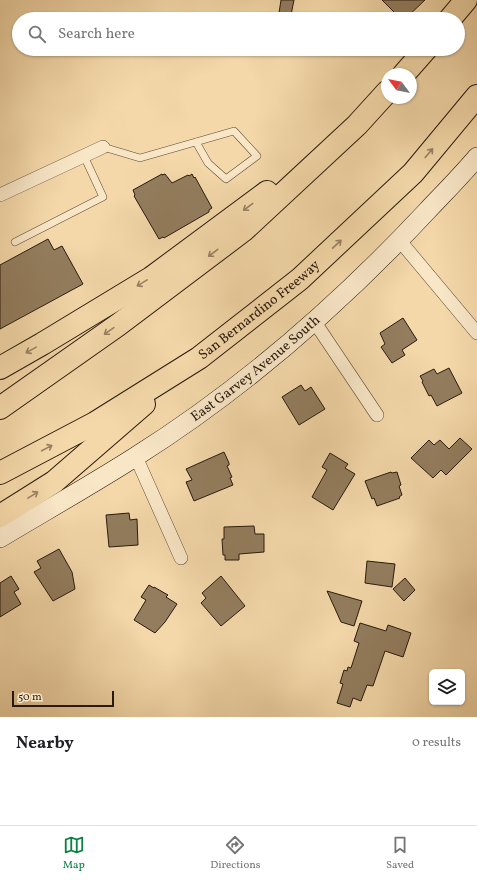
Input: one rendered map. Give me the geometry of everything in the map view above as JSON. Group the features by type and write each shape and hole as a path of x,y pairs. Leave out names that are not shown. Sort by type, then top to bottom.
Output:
{"highway":[{"path":"456,12 466,0"},
{"path":"409,68 420,56"},
{"name":"San Bernardino Freeway","path":"0,472 95,422 199,358 300,279 413,173 477,96"},
{"path":"0,408 118,325 244,230 357,125 381,99"},
{"path":"0,368 151,278 357,125"},
{"path":"0,516 54,482 199,358"}],"street":[{"path":"0,195 103,147"},
{"name":"East Garvey Avenue South","path":"0,538 136,457 228,392 283,349 400,241 475,164"},
{"path":"400,241 477,333"},
{"path":"314,321 377,415"},
{"path":"136,457 181,558"}],"lane":[{"path":"103,147 140,158 234,131 257,156 226,179 208,163 196,142"},
{"path":"15,242 103,198 84,156"}],"building":[{"path":"281,0 294,0 292,12 279,12"},
{"path":"382,0 425,0 412,12 394,12"},
{"path":"162,174 165,174 172,183 192,174 212,208 209,212 164,238 159,239 134,196 133,190"},
{"path":"48,239 54,250 62,246 83,284 0,329 0,265"},
{"path":"403,318 417,340 402,350 405,355 392,363 381,347 385,344 380,333"},
{"path":"449,368 462,393 437,406 431,395 429,396 420,376 434,369 437,374"},
{"path":"301,385 305,391 311,387 325,409 299,425 282,397"},
{"path":"460,438 472,449 446,475 441,470 433,478 411,458 429,440 434,445 440,440 449,449"},
{"path":"224,452 229,463 227,466 232,477 230,478 233,485 194,501 186,482 192,480 186,469"},
{"path":"330,453 348,464 345,468 355,474 333,510 312,497 327,470 322,467"},
{"path":"391,472 397,472 402,495 399,497 400,498 377,506 374,498 372,499 365,481"},
{"path":"129,513 130,520 137,519 138,545 109,547 106,515"},
{"path":"254,526 255,534 264,534 264,552 239,554 239,560 225,560 225,555 223,555 222,539 224,539 224,527"},
{"path":"59,549 72,572 75,589 53,601 34,572 41,568 37,561"},
{"path":"367,561 395,564 392,587 365,583"},
{"path":"11,576 19,589 14,592 21,604 0,617 0,583"},
{"path":"221,576 245,606 221,626 201,603 206,598 202,593"},
{"path":"405,578 415,590 404,601 393,589"},
{"path":"149,585 168,595 166,597 177,604 165,622 155,633 134,620 146,600 141,597"},
{"path":"327,591 362,601 354,626 341,622"},
{"path":"360,623 386,631 388,625 411,633 403,657 385,651 373,686 367,685 361,701 353,698 350,707 337,703 343,684 340,683 344,670 347,671 348,667 351,668 359,643 354,641"}]}
